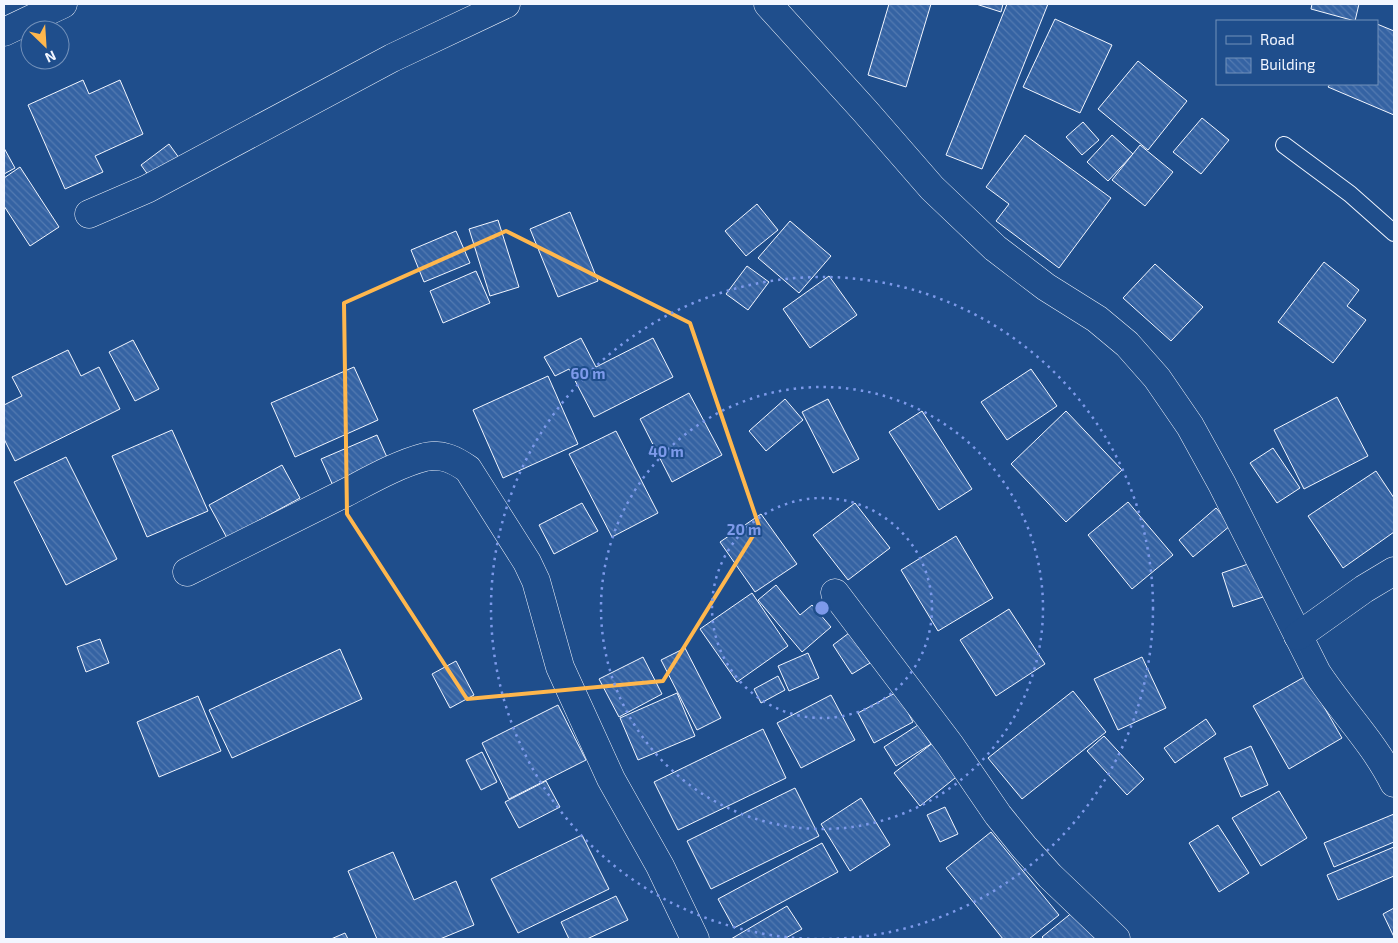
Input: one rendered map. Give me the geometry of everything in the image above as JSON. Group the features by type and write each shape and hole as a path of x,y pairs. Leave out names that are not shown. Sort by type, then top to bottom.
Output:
{"street":[{"path":"4,32 62,4"},
{"path":"89,214 147,189 392,58 506,4"},
{"path":"768,4 939,195 995,248 1046,287 1097,319 1127,344 1157,378 1190,426 1222,484 1317,673 1336,701 1379,756 1394,783"},
{"path":"187,572 306,512 426,457 440,456 454,459 468,469 527,562 536,581 560,668 611,779 660,866 695,939"},
{"path":"1298,636 1364,589 1394,571"},
{"path":"835,593 950,745 998,815 1050,876 1116,939"}],"lane":[{"path":"1284,145 1350,194 1394,233"}],"highlighted area":[{"path":"506,231 690,323 759,526 663,681 467,699 347,514 344,303"}],"building":[{"path":"889,4 931,4 906,87 868,75"},
{"path":"976,4 1003,4 1001,12"},
{"path":"1007,4 1048,4 982,169 946,155"},
{"path":"1312,4 1359,4 1355,20 1311,9"},
{"path":"1055,19 1112,45 1080,113 1023,87"},
{"path":"1378,24 1394,31 1394,115 1328,87 1329,85 1378,85"},
{"path":"1138,61 1187,101 1148,150 1098,109"},
{"path":"83,80 89,94 120,80 143,134 95,156 103,172 65,189 28,105"},
{"path":"1202,118 1229,140 1201,174 1173,152"},
{"path":"1083,122 1099,140 1082,155 1066,137"},
{"path":"1025,135 1111,198 1059,268 996,221 1009,204 986,187"},
{"path":"1112,135 1133,154 1108,181 1087,162"},
{"path":"169,144 182,162 154,183 141,165"},
{"path":"1140,145 1173,172 1145,206 1112,180"},
{"path":"4,148 15,168 4,174"},
{"path":"20,167 59,227 30,246 4,206 4,178"},
{"path":"757,204 778,230 746,256 725,231"},
{"path":"570,212 598,281 558,297 530,229"},
{"path":"498,220 519,287 490,296 469,229"},
{"path":"790,221 831,256 799,293 758,258"},
{"path":"456,231 470,263 424,282 411,250"},
{"path":"1324,262 1359,290 1347,306 1366,320 1333,363 1278,322"},
{"path":"1155,264 1203,307 1171,341 1123,298"},
{"path":"747,266 769,282 748,310 726,294"},
{"path":"476,271 490,303 443,323 430,291"},
{"path":"829,276 857,315 810,348 783,309"},
{"path":"581,338 596,367 653,338 673,377 594,417 569,369 555,376 544,357"},
{"path":"133,340 159,389 135,401 109,352"},
{"path":"68,350 81,376 99,367 120,409 15,461 4,439 4,405 22,396 12,377"},
{"path":"354,367 378,420 295,457 271,403"},
{"path":"1031,369 1057,406 1007,440 981,402"},
{"path":"548,376 578,444 503,478 473,410"},
{"path":"689,393 722,455 672,482 640,419"},
{"path":"1337,397 1368,456 1304,489 1274,430"},
{"path":"785,399 803,420 766,451 749,431"},
{"path":"828,399 859,459 833,473 802,412"},
{"path":"922,411 972,489 939,510 889,432"},
{"path":"1066,411 1122,470 1066,522 1011,464"},
{"path":"172,430 208,511 147,537 112,456"},
{"path":"616,431 658,513 612,537 569,454"},
{"path":"377,435 390,464 334,488 321,459"},
{"path":"1273,448 1300,488 1277,503 1250,463"},
{"path":"66,457 117,559 66,585 14,482"},
{"path":"282,465 300,498 227,538 209,505"},
{"path":"1376,471 1394,498 1394,532 1343,568 1308,516"},
{"path":"1128,502 1173,555 1132,589 1088,535"},
{"path":"582,503 598,531 554,554 539,525"},
{"path":"855,503 890,548 848,580 813,535"},
{"path":"1216,508 1231,525 1193,557 1179,540"},
{"path":"761,514 797,564 755,592 720,542"},
{"path":"956,536 993,598 938,631 901,570"},
{"path":"1251,563 1263,597 1233,607 1222,573"},
{"path":"776,585 800,615 812,605 831,627 802,652 758,600"},
{"path":"752,593 788,646 737,682 700,629"},
{"path":"1009,609 1045,664 996,696 960,640"},
{"path":"849,633 870,663 852,674 833,645"},
{"path":"100,639 109,663 86,672 77,647"},
{"path":"685,648 721,718 697,730 661,660"},
{"path":"340,649 362,699 232,758 209,710"},
{"path":"808,653 819,678 789,691 778,666"},
{"path":"643,657 662,694 619,717 599,679"},
{"path":"1142,657 1166,708 1118,730 1094,679"},
{"path":"456,661 474,695 450,708 432,674"},
{"path":"778,676 785,690 761,703 754,689"},
{"path":"1306,676 1342,738 1289,769 1253,706"},
{"path":"1073,691 1106,732 1022,799 988,758"},
{"path":"897,692 913,722 874,743 858,713"},
{"path":"677,693 695,736 638,760 620,718"},
{"path":"831,695 855,740 801,768 777,723"},
{"path":"198,696 221,751 159,777 137,722"},
{"path":"558,705 586,760 509,799 482,743"},
{"path":"1206,719 1216,734 1175,763 1164,748"},
{"path":"918,725 931,744 896,766 884,747"},
{"path":"763,729 786,778 678,830 654,782"},
{"path":"1104,736 1144,779 1127,795 1087,751"},
{"path":"934,742 960,774 920,806 894,773"},
{"path":"1251,746 1268,785 1241,797 1224,758"},
{"path":"482,752 497,782 481,790 466,760"},
{"path":"546,781 560,807 519,828 505,802"},
{"path":"795,788 819,836 711,889 687,841"},
{"path":"1279,791 1307,838 1261,866 1232,818"},
{"path":"861,798 890,845 850,871 821,824"},
{"path":"945,807 958,834 940,842 927,815"},
{"path":"1394,814 1394,842 1334,867 1324,843"},
{"path":"1218,825 1249,873 1219,892 1189,843"},
{"path":"991,832 1059,915 1029,939 1003,939 946,868"},
{"path":"582,835 609,889 518,933 491,879"},
{"path":"822,843 838,872 734,928 718,899"},
{"path":"1394,847 1394,876 1338,900 1327,875"},
{"path":"393,852 414,900 456,881 474,925 440,939 377,939 348,871"},
{"path":"616,896 628,920 587,939 569,939 561,922"},
{"path":"787,906 802,929 784,939 731,939"},
{"path":"1079,907 1105,939 1044,939 1042,937"},
{"path":"1394,908 1394,937 1383,914"},
{"path":"345,933 348,939 331,939"}]}
